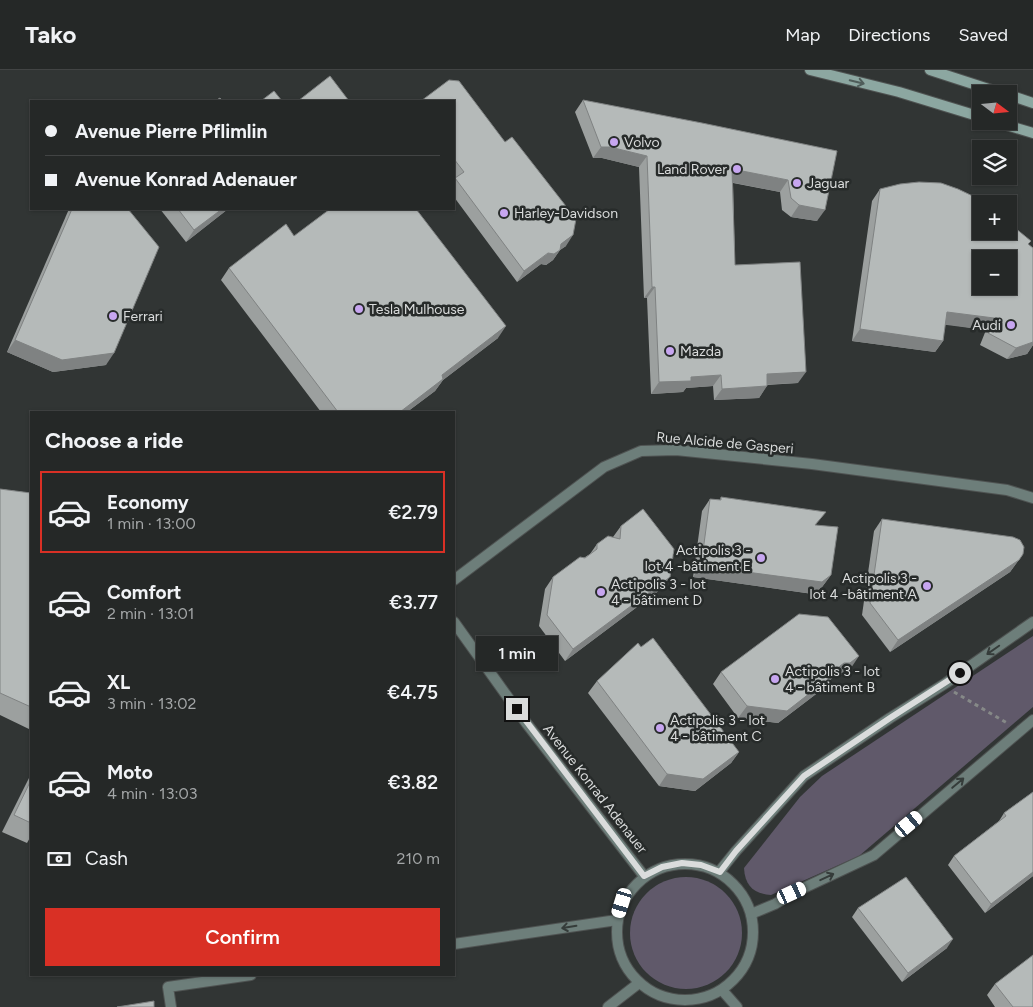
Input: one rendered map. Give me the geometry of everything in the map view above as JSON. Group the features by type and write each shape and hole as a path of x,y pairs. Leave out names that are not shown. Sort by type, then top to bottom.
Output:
{"main road":[{"path":"810,70 899,92 972,115"},
{"path":"930,70 976,85"},
{"path":"1018,98 1033,103"},
{"path":"1018,129 1033,134"}],"street":[{"name":"Rue Alcide de Gasperi","path":"455,579 604,467 641,451 676,450 812,464 1007,490 1033,498"},
{"path":"720,872 736,851 804,776 946,683 1033,622"},
{"name":"Avenue Konrad Adenauer","path":"455,623 527,724 644,876"},
{"path":"751,914 776,904 792,893 874,855 1033,720"},
{"path":"682,863 701,865 720,872 734,883 744,897 751,914 754,935 749,957 738,976 722,990 702,999 679,1001 658,995 639,983 625,965 617,943 617,920 622,903 632,888 644,876 662,867 682,863"},
{"path":"455,944 617,920"},
{"path":"172,1007 168,987 244,976"},
{"path":"608,1007 639,983"},
{"path":"722,990 737,1007"}],"path":[{"path":"946,683 951,690 1010,725 1016,734"}],"shaded area":[{"path":"1033,636 1033,707 859,856 771,895 760,893 751,888 746,880 744,868 800,797 822,776"},
{"path":"686,877 708,881 726,893 738,911 742,933 738,955 726,973 708,985 686,989 664,985 646,973 634,955 630,933 634,911 646,893 664,881"}],"building":[{"path":"330,76 348,100 299,100"},
{"path":"449,80 459,81 505,142 512,137 576,219 573,235 561,244 560,250 554,254 548,253 524,271 455,178 464,172 455,160 455,100 422,100"},
{"path":"274,91 281,100 262,100"},
{"path":"583,100 837,151 825,210 799,205 791,198 788,180 732,169 735,265 800,262 806,372 767,374 767,386 722,389 721,375 691,377 691,381 659,382 655,287 652,287 647,156 610,147 601,147"},
{"path":"919,182 941,183 972,196 972,240 1017,240 1017,230 1031,241 1028,244 1033,248 1033,342 1016,348 988,333 994,318 947,312 943,341 860,329 880,189"},
{"path":"72,210 129,210 159,247 114,353 62,360 15,340"},
{"path":"179,210 221,210 194,230"},
{"name":"Tesla Mulhouse","path":"329,210 417,210 506,326 442,375 443,379 401,411 337,411 229,268 286,224 294,236"},
{"path":"0,489 30,493 30,707 0,693"},
{"name":"Actipolis 3 - lot 4 -bâtiment E","path":"721,497 826,512 815,525 838,527 831,575 822,582 701,566 710,499 721,500"},
{"name":"Actipolis 3 - lot 4 - bâtiment D","path":"643,509 674,549 670,577 573,649 547,615 553,577 580,557 585,558 597,549 597,544 608,536 620,539 621,526"},
{"name":"Actipolis 3 - lot 4 -bâtiment A","path":"882,519 1013,537 1020,540 1024,547 1023,554 1019,560 898,640 870,603"},
{"name":"Actipolis 3 - lot 4 - bâtiment B","path":"799,614 828,617 859,656 850,663 844,663 834,671 832,676 787,711 747,706 721,672"},
{"name":"Actipolis 3 - lot 4 - bâtiment C","path":"653,638 739,752 703,779 667,774 597,681 638,643 641,647"},
{"path":"30,782 30,823 14,815"},
{"path":"1033,792 1033,872 991,904 954,856 1006,816 1004,813"},
{"path":"906,877 953,939 908,973 858,908"},
{"path":"1033,955 1033,1007 1013,1007 995,984"},
{"path":"154,1001 154,1007 117,1007"}],"place":[{"name":"Volvo","path":"614,142"},
{"name":"Land Rover","path":"737,169"},
{"name":"Jaguar","path":"797,183"},
{"name":"Harley-Davidson","path":"504,213"},
{"name":"Tesla Mulhouse","path":"359,309"},
{"name":"Ferrari","path":"113,316"},
{"name":"Audi","path":"1011,325"},
{"name":"Mazda","path":"670,351"},
{"name":"Actipolis 3 - lot 4 -bâtiment E","path":"761,558"},
{"name":"Actipolis 3 - lot 4 -bâtiment A","path":"927,586"},
{"name":"Actipolis 3 - lot 4 - bâtiment D","path":"601,592"},
{"name":"Actipolis 3 - lot 4 - bâtiment B","path":"775,679"},
{"name":"Actipolis 3 - lot 4 - bâtiment C","path":"660,728"}],"route":[{"path":"517,709 644,876 662,867 682,863 701,865 720,872 736,851 804,776 960,673"}]}
